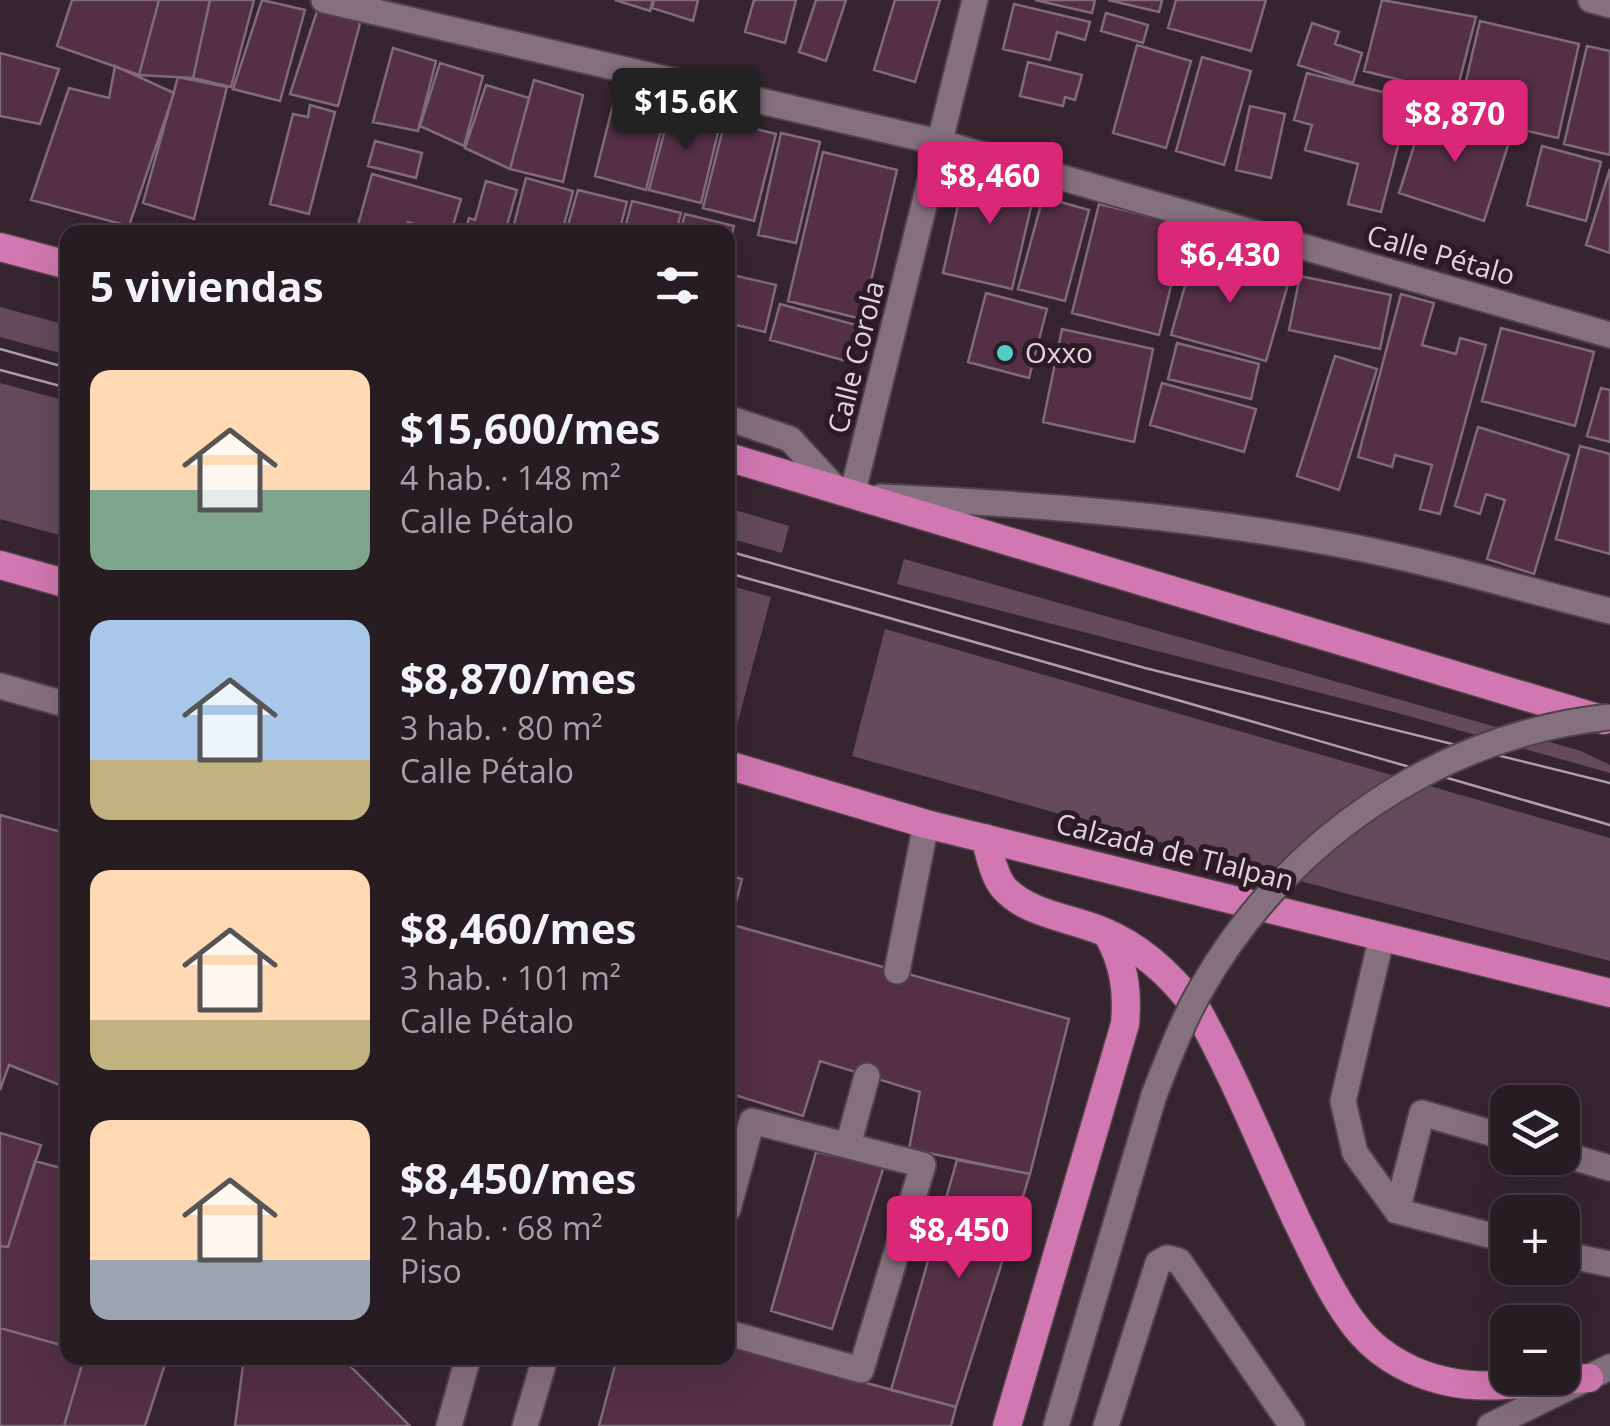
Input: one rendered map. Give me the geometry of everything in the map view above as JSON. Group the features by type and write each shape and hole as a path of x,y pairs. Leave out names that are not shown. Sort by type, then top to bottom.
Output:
{"highway":[{"path":"0,247 60,263"},
{"path":"735,459 1610,720"},
{"path":"0,565 60,582"},
{"name":"Calzada de Tlalpan","path":"735,767 926,824 1610,994"},
{"path":"985,838 996,874 1003,887 1018,900 1107,933 1158,966 1196,1008 1314,1256 1341,1306 1364,1336 1417,1374 1449,1382 1479,1385 1600,1373"},
{"path":"1007,1426 1125,1024 1128,998 1124,972 1107,933"}],"street":[{"name":"Calle Pétalo","path":"324,0 938,142 1610,335"},
{"name":"Calle Corola","path":"844,493 975,0"},
{"path":"1591,0 1610,5"},
{"path":"735,420 790,439 844,493 1106,511 1226,525 1346,545 1610,611"},
{"path":"0,686 60,703"},
{"path":"1056,1426 1154,1095 1174,1042 1200,991 1261,904 1332,833 1412,780 1496,742 1540,728 1610,720"},
{"path":"896,970 926,824"},
{"path":"1382,936 1343,1101 1354,1153 1396,1211 1490,1235"},
{"path":"848,1145 868,1076"},
{"path":"1396,1211 1422,1114 1490,1133"},
{"path":"735,1183 752,1120 923,1165 861,1370 735,1335"},
{"path":"1580,1159 1610,1168"},
{"path":"1106,1426 1158,1263 1167,1258 1179,1261 1292,1426"},
{"path":"1580,1258 1610,1264"},
{"path":"449,1426 466,1365"},
{"path":"524,1426 543,1365"},
{"path":"1490,1426 1600,1373"}],"shaded area":[{"path":"0,307 60,323 60,353 0,337"},
{"path":"0,383 60,399 60,535 0,519"},
{"path":"735,510 789,526 782,553 735,540"},
{"path":"904,559 1581,751 1610,765 1610,773 1398,713 897,584"},
{"path":"735,587 771,597 735,724"},
{"path":"885,629 1610,838 1610,961 1344,893 852,756"}],"building":[{"path":"72,0 159,0 139,75 57,46"},
{"path":"159,0 210,0 193,78 139,75"},
{"path":"210,0 254,0 231,87 193,78"},
{"path":"262,0 305,10 280,101 233,89"},
{"path":"615,0 653,0 650,11"},
{"path":"654,0 698,0 693,21 652,8"},
{"path":"754,0 796,0 785,43 745,32"},
{"path":"816,0 846,0 826,61 799,52"},
{"path":"895,0 940,0 915,82 874,70"},
{"path":"1035,0 1095,0 1092,13"},
{"path":"1108,0 1162,0 1159,12"},
{"path":"1176,0 1266,0 1251,51 1168,28"},
{"path":"1382,0 1476,17 1456,94 1364,71"},
{"path":"1014,4 1090,22 1085,40 1057,32 1050,60 1003,49"},
{"path":"319,5 362,16 338,106 290,94"},
{"path":"1106,13 1148,25 1143,43 1101,31"},
{"path":"1480,21 1579,44 1558,138 1458,115"},
{"path":"1312,23 1339,32 1335,44 1362,53 1353,83 1298,65"},
{"path":"1137,45 1191,61 1166,148 1113,133"},
{"path":"1587,46 1610,51 1610,155 1564,144"},
{"path":"393,48 436,61 418,131 373,122"},
{"path":"0,53 59,69 40,124 0,116"},
{"path":"1202,57 1251,71 1224,165 1176,151"},
{"path":"1028,62 1082,75 1075,100 1065,97 1063,106 1020,96"},
{"path":"440,63 483,76 464,146 420,126"},
{"path":"115,66 174,93 129,225 31,200 69,88 109,98"},
{"path":"1307,73 1410,99 1381,212 1348,204 1358,164 1305,150 1312,125 1294,120"},
{"path":"178,77 227,87 194,219 143,203"},
{"path":"534,80 583,95 563,182 510,169"},
{"path":"486,85 529,98 510,169 465,148"},
{"path":"617,89 668,102 646,190 595,176"},
{"path":"672,103 722,116 701,203 649,190"},
{"path":"310,105 335,112 309,214 270,204 293,114 308,117"},
{"path":"1250,106 1285,114 1271,178 1236,170"},
{"path":"1426,108 1511,136 1484,221 1399,193"},
{"path":"725,121 776,134 754,221 703,208"},
{"path":"781,133 820,142 796,243 758,235"},
{"path":"375,141 422,153 416,178 368,166"},
{"path":"1542,146 1601,162 1586,221 1527,205"},
{"path":"823,152 897,170 862,319 788,301"},
{"path":"967,165 1037,181 1012,289 943,273"},
{"path":"1610,169 1610,253 1586,245"},
{"path":"372,174 461,199 453,225 358,225"},
{"path":"526,178 573,191 564,225 514,225"},
{"path":"486,181 517,190 507,225 467,225 469,218 475,220"},
{"path":"578,190 627,202 621,225 568,225"},
{"path":"1043,197 1089,210 1065,301 1018,289"},
{"path":"632,201 681,213 678,225 626,225"},
{"path":"1099,204 1186,225 1159,335 1072,313"},
{"path":"685,214 730,225 682,225"},
{"path":"1195,251 1290,277 1266,361 1171,335"},
{"path":"735,276 776,285 765,332 735,325"},
{"path":"1300,276 1391,295 1380,349 1289,330"},
{"path":"986,293 1047,309 1029,378 968,362"},
{"path":"1401,294 1434,303 1422,345 1456,354 1460,338 1486,345 1440,514 1420,509 1432,465 1395,455 1392,467 1358,457"},
{"path":"780,304 856,325 846,361 770,340"},
{"path":"1501,328 1594,352 1575,426 1482,401"},
{"path":"1062,329 1153,349 1134,442 1043,422"},
{"path":"1177,343 1259,364 1251,399 1168,379"},
{"path":"1335,356 1377,369 1339,490 1297,476"},
{"path":"1162,383 1256,409 1244,452 1150,425"},
{"path":"1601,388 1610,390 1610,442 1587,436"},
{"path":"1478,427 1569,455 1534,574 1487,559 1505,500 1486,494 1480,514 1455,506"},
{"path":"1580,446 1610,454 1610,554 1556,539"},
{"path":"0,815 60,832 60,1085 9,1065 0,1090"},
{"path":"735,877 742,879 735,906"},
{"path":"735,926 1069,1019 1030,1174 909,1149 920,1092 820,1061 803,1116 735,1095"},
{"path":"0,1133 41,1145 8,1247 0,1246"},
{"path":"816,1152 884,1166 832,1329 771,1311"},
{"path":"957,1160 1030,1174 956,1407 891,1390"},
{"path":"35,1161 60,1168 60,1345 0,1328 0,1246 8,1247"},
{"path":"0,1328 60,1345 60,1365 82,1365 64,1426 0,1426"},
{"path":"735,1348 956,1407 951,1426 599,1426 615,1365 735,1365"},
{"path":"82,1365 165,1365 145,1426 64,1426"},
{"path":"243,1365 354,1365 351,1367 410,1426 235,1426"}],"tram line":[{"path":"0,349 60,366"},
{"path":"0,370 60,386"},
{"path":"735,553 1145,668 1610,783"},
{"path":"735,575 1610,825"}],"place":[{"name":"Oxxo","path":"1005,353"}]}
